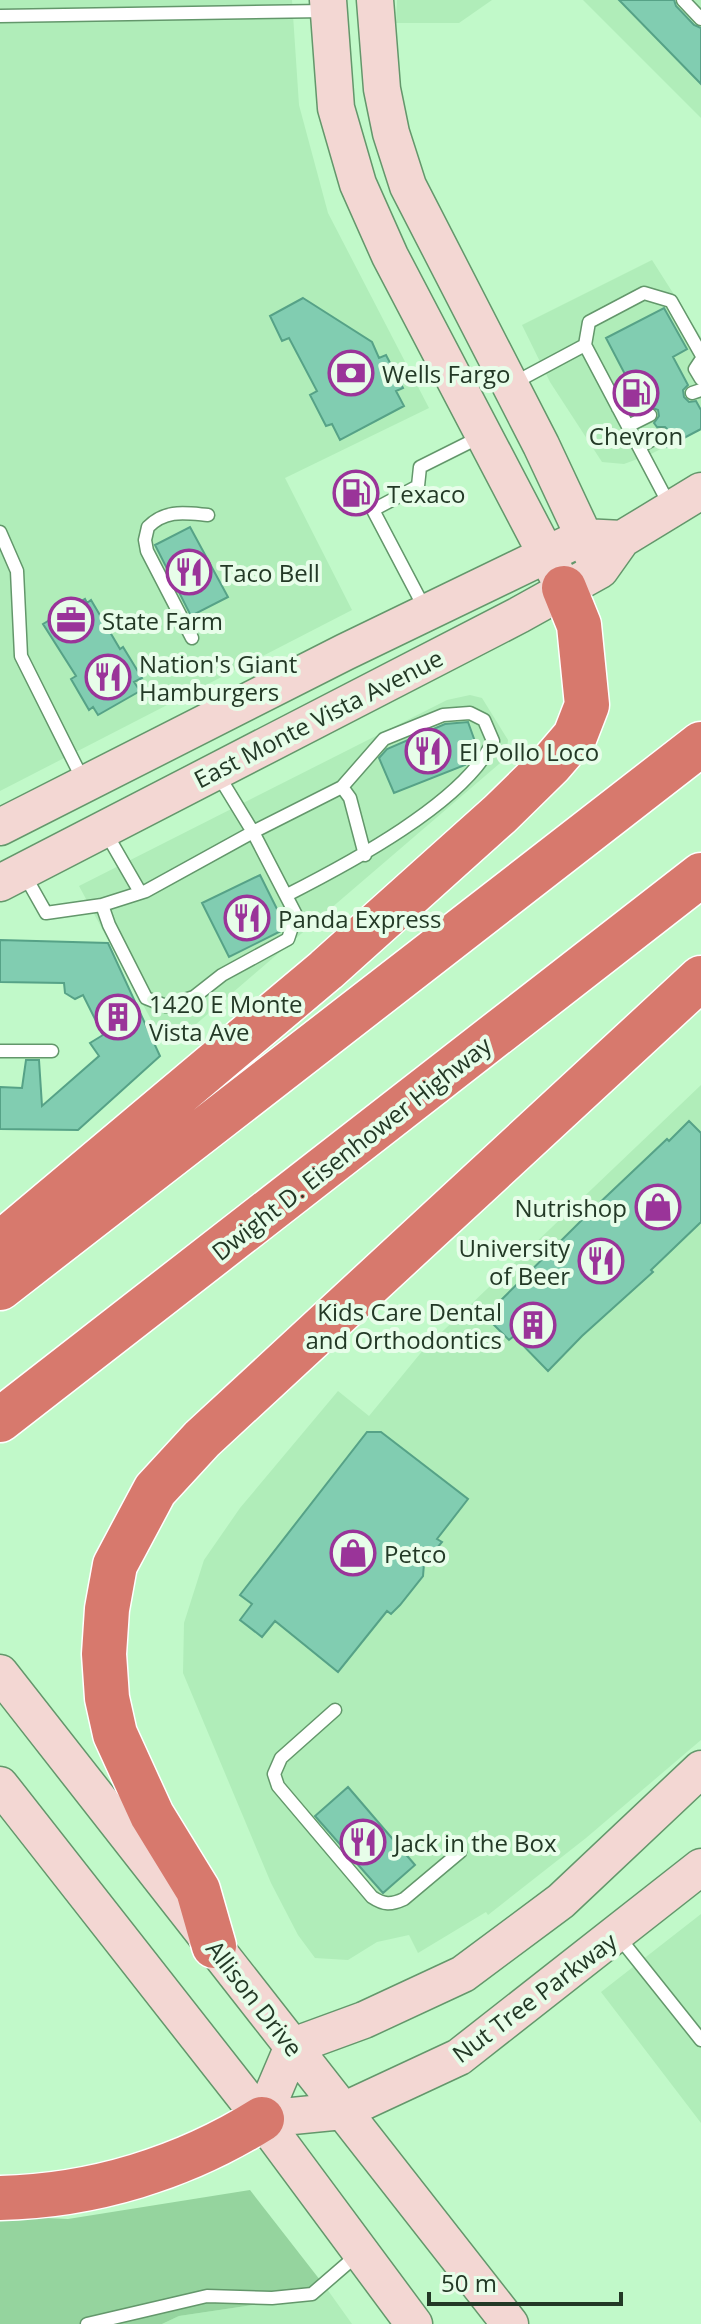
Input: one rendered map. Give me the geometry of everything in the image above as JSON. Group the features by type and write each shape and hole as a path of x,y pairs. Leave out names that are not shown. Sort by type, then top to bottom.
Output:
{"highway":[{"path":"0,1244 326,970 500,814 575,736 587,705 570,571"},
{"path":"0,1288 701,744"},
{"name":"Dwight D. Eisenhower Highway","path":"0,1420 701,875"},
{"path":"214,1946 198,1890 152,1815 115,1734 107,1698 104,1654 107,1609 115,1565 155,1490 202,1439 701,978"},
{"path":"0,2198 98,2187 152,2172 228,2140 262,2119"}],"main road":[{"path":"375,0 382,89 391,133 408,186 564,490 583,537 622,539"},
{"path":"328,6 336,108 358,184 390,256 483,436 570,571"},
{"name":"East Monte Vista Avenue","path":"7,871 104,829 519,615 570,571 686,500"},
{"name":"East Monte Vista Avenue","path":"570,571 583,537"},
{"name":"East Monte Vista Avenue","path":"0,827 426,612 570,571"},
{"path":"104,829 105,813 116,795 230,734 268,690"},
{"path":"7,871 77,817 87,796 84,782"},
{"name":"Allison Drive","path":"0,1673 510,2324"},
{"path":"262,2119 293,2046 364,2020 463,1974 561,1901 701,1769"},
{"path":"0,1785 262,2119 414,2324"},
{"name":"Nut Tree Parkway","path":"262,2119 343,2111 459,2057 701,1867"}],"lane":[{"path":"683,0 701,19"},
{"path":"0,16 328,6"},
{"path":"686,500 639,447 585,345 589,322 644,293 671,301 701,354"},
{"path":"510,385 585,345"},
{"path":"683,376 699,369"},
{"path":"618,408 641,397"},
{"path":"628,426 650,415"},
{"path":"639,447 661,435"},
{"path":"426,612 373,510 418,486 420,467 483,436"},
{"path":"192,638 147,551 145,540 148,527 165,515 176,512 208,515"},
{"path":"0,532 17,571 21,656 84,782"},
{"path":"7,871 46,913 102,905 140,892 342,787 384,739 443,715 470,713 484,720 493,741 486,758 437,805 365,855 287,895"},
{"path":"102,905 146,998 166,1006 194,997 222,975 288,939 296,915 253,832 215,771"},
{"path":"342,787 350,798 365,855"},
{"path":"104,829 140,892"},
{"path":"0,1051 52,1051"},
{"path":"335,1710 281,1758 274,1774 278,1786 372,1897 382,1904 393,1904 404,1899 460,1852"},
{"path":"617,1934 701,2040"},
{"path":"87,2324 207,2296 272,2298 312,2294 349,2262 357,2250"}],"shaded area":[{"path":"0,0 292,0 299,105 328,213 429,408 285,478 352,610 0,791"},
{"path":"397,0 492,0 459,23 396,23"},
{"path":"583,0 701,0 701,118"},
{"path":"652,260 701,337 701,428 624,464 602,462 550,382 522,325"},
{"path":"470,695 482,698 508,740 506,758 188,1031 154,1025 79,886 447,700"},
{"path":"701,1085 701,1740 586,1838 488,1915 486,1912 418,1953 409,1935 377,1942 348,1960 315,1958 298,1935 271,1883 183,1673 184,1623 204,1560 240,1508 338,1391 369,1416 424,1349"},
{"path":"701,1914 701,2123 601,1992"},
{"path":"250,2190 327,2289 286,2300 179,2316 162,2324 0,2324 0,2216 68,2219"},
{"path":"327,2289 352,2324 162,2324 179,2316 286,2300"}],"building":[{"path":"619,0 674,0 694,25 701,28 701,84"},
{"name":"Wells Fargo","path":"303,298 372,342 379,358 386,355 403,388 396,391 404,406 340,440 332,424 326,426 310,395 317,391 289,338 282,341 270,316"},
{"path":"664,308 687,349 673,357 688,385 683,390 684,397 689,402 696,401 701,410 701,429 667,447 665,443 669,439 669,431 654,423 659,416 658,410 645,405 650,398 649,392 637,389 631,378 628,380 606,338"},
{"name":"Taco Bell","path":"190,527 228,597 191,616 155,545"},
{"path":"85,599 87,603 91,600 120,649 123,647 142,678 134,682 140,691 98,715 93,707 89,710 71,679 76,676 43,624"},
{"path":"468,722 477,747 461,756 465,765 394,793 379,758 387,749 445,724"},
{"path":"260,875 284,923 281,931 229,957 202,903"},
{"name":"1420 E Monte Vista Ave","path":"0,940 108,943 160,1056 78,1130 0,1129 0,1087 22,1088 26,1060 39,1060 42,1106 99,1056 90,1043 103,1035 83,995 75,999 65,993 64,983 0,982"},
{"path":"689,1121 701,1133 701,1222 548,1371 514,1336 509,1340 485,1316 593,1209"},
{"name":"Petco","path":"367,1432 381,1432 468,1499 437,1539 442,1542 424,1564 423,1576 391,1614 387,1611 338,1672 275,1621 262,1637 240,1620 252,1604 240,1595"},
{"name":"Jack in the Box","path":"348,1787 415,1865 383,1893 315,1816"}],"place":[{"name":"Wells Fargo","path":"351,373"},
{"name":"Chevron","path":"636,393"},
{"name":"Texaco","path":"356,493"},
{"name":"Taco Bell","path":"189,572"},
{"name":"State Farm","path":"71,620"},
{"name":"Nation's Giant Hamburgers","path":"108,677"},
{"name":"El Pollo Loco","path":"428,751"},
{"name":"Panda Express","path":"247,918"},
{"name":"1420 E Monte Vista Ave","path":"118,1017"},
{"name":"Nutrishop","path":"658,1207"},
{"name":"University of Beer","path":"601,1261"},
{"name":"Kids Care Dental and Orthodontics","path":"533,1325"},
{"name":"Petco","path":"353,1553"},
{"name":"Jack in the Box","path":"363,1842"}]}
